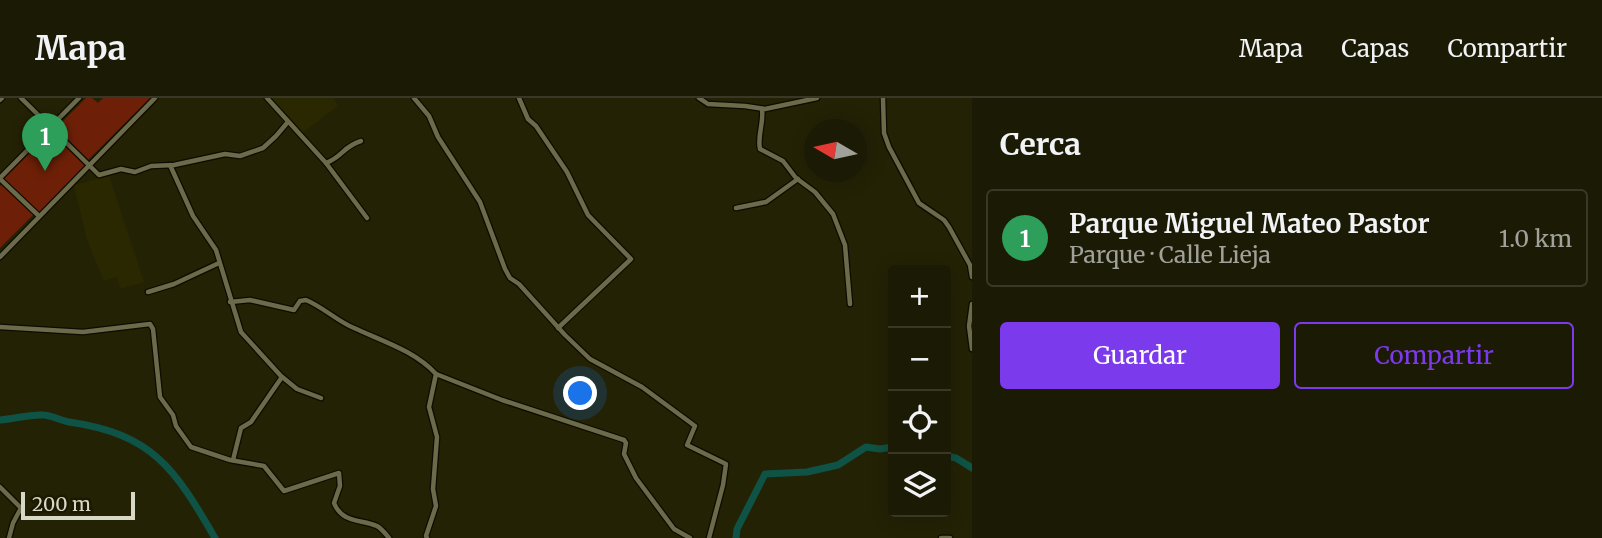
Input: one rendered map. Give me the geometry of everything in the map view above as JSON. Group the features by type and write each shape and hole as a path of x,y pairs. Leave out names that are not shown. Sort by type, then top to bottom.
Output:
{"street":[{"path":"21,98 99,175 121,169 135,172 151,166 225,154 240,156 256,151 276,136 287,122"},
{"path":"39,216 0,178 79,98"},
{"path":"0,257 155,98"},
{"path":"267,98 326,163 367,218"},
{"path":"414,98 429,116 438,137 480,202 505,270 590,359 642,387 695,426 687,445 726,464 722,493 709,538"},
{"path":"519,98 528,118 568,172 588,215 631,258 558,328"},
{"path":"699,98 708,104 762,109 785,107 817,98"},
{"path":"883,98 884,132 889,147 919,203 944,220 949,227 970,265 972,277"},
{"path":"762,109 762,128 758,140 760,149 783,161 798,179 815,192 833,214 840,228 845,245 850,304"},
{"path":"326,163 339,158 348,145 360,141"},
{"path":"170,165 193,216 216,250 241,332 282,377 297,389 321,398"},
{"path":"736,208 766,202 798,179"},
{"path":"148,292 174,284 219,263"},
{"path":"230,302 250,300 294,310 300,301 306,300 353,328 393,344 436,374 514,404 624,440 624,454 642,487 674,529 690,538"},
{"path":"972,304 972,348"},
{"path":"0,327 92,332 150,324 153,329 160,397 191,447 264,466 284,491 339,473 340,486 334,503 337,510 346,518 380,527 389,538"},
{"path":"427,538 436,506 433,489 437,437 429,407 436,374"},
{"path":"233,460 241,428 251,422 282,377"},
{"path":"0,487 21,508 9,538"},
{"path":"942,538 949,538"}],"shaded area":[{"path":"86,98 92,98 98,103 103,98 150,98 86,162 89,165 39,216 35,213 0,248 0,186 3,182 0,179 50,126 54,130"},
{"path":"270,98 334,98 338,106 301,134"},
{"path":"109,176 144,282 121,289 117,277 104,281 87,240 74,185"}],"waterway":[{"path":"0,420 46,415 122,435 142,446 173,474 215,538"},
{"path":"736,538 737,529 765,474 807,472 838,465 866,447 888,448"},
{"path":"951,457 972,468"}],"place":[{"name":"Parque Miguel Mateo Pastor","path":"45,171"}]}
